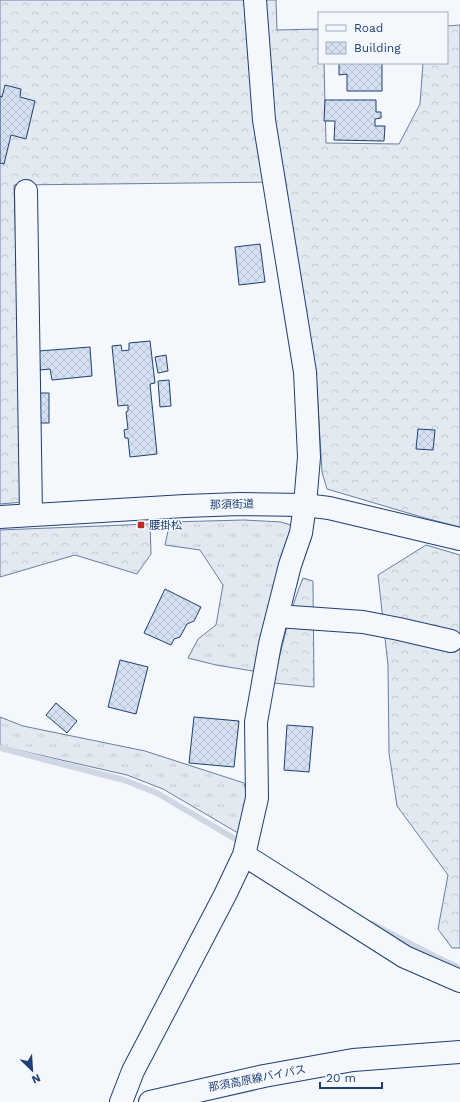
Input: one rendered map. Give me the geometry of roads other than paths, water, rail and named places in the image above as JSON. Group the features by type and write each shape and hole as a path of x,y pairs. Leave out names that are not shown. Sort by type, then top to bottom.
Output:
{"main road":[{"path":"121,1102 133,1071 226,895 244,855 257,798 256,722 270,644 290,565 301,533 305,505 309,457 305,372 264,120 255,0"},
{"path":"26,191 31,514"},
{"name":"那須街道","path":"0,517 31,514 240,504 305,505 329,508 460,539"},
{"path":"277,616 363,622 451,641"},
{"path":"244,855 405,957 460,981"},
{"name":"那須高原線バイパス","path":"150,1102 264,1076 353,1060 460,1052"}],"waterway":[{"path":"0,748 124,780 157,793 242,843"},
{"path":"372,924 460,968"}],"place":[{"name":"腰掛松","path":"141,525"}]}
